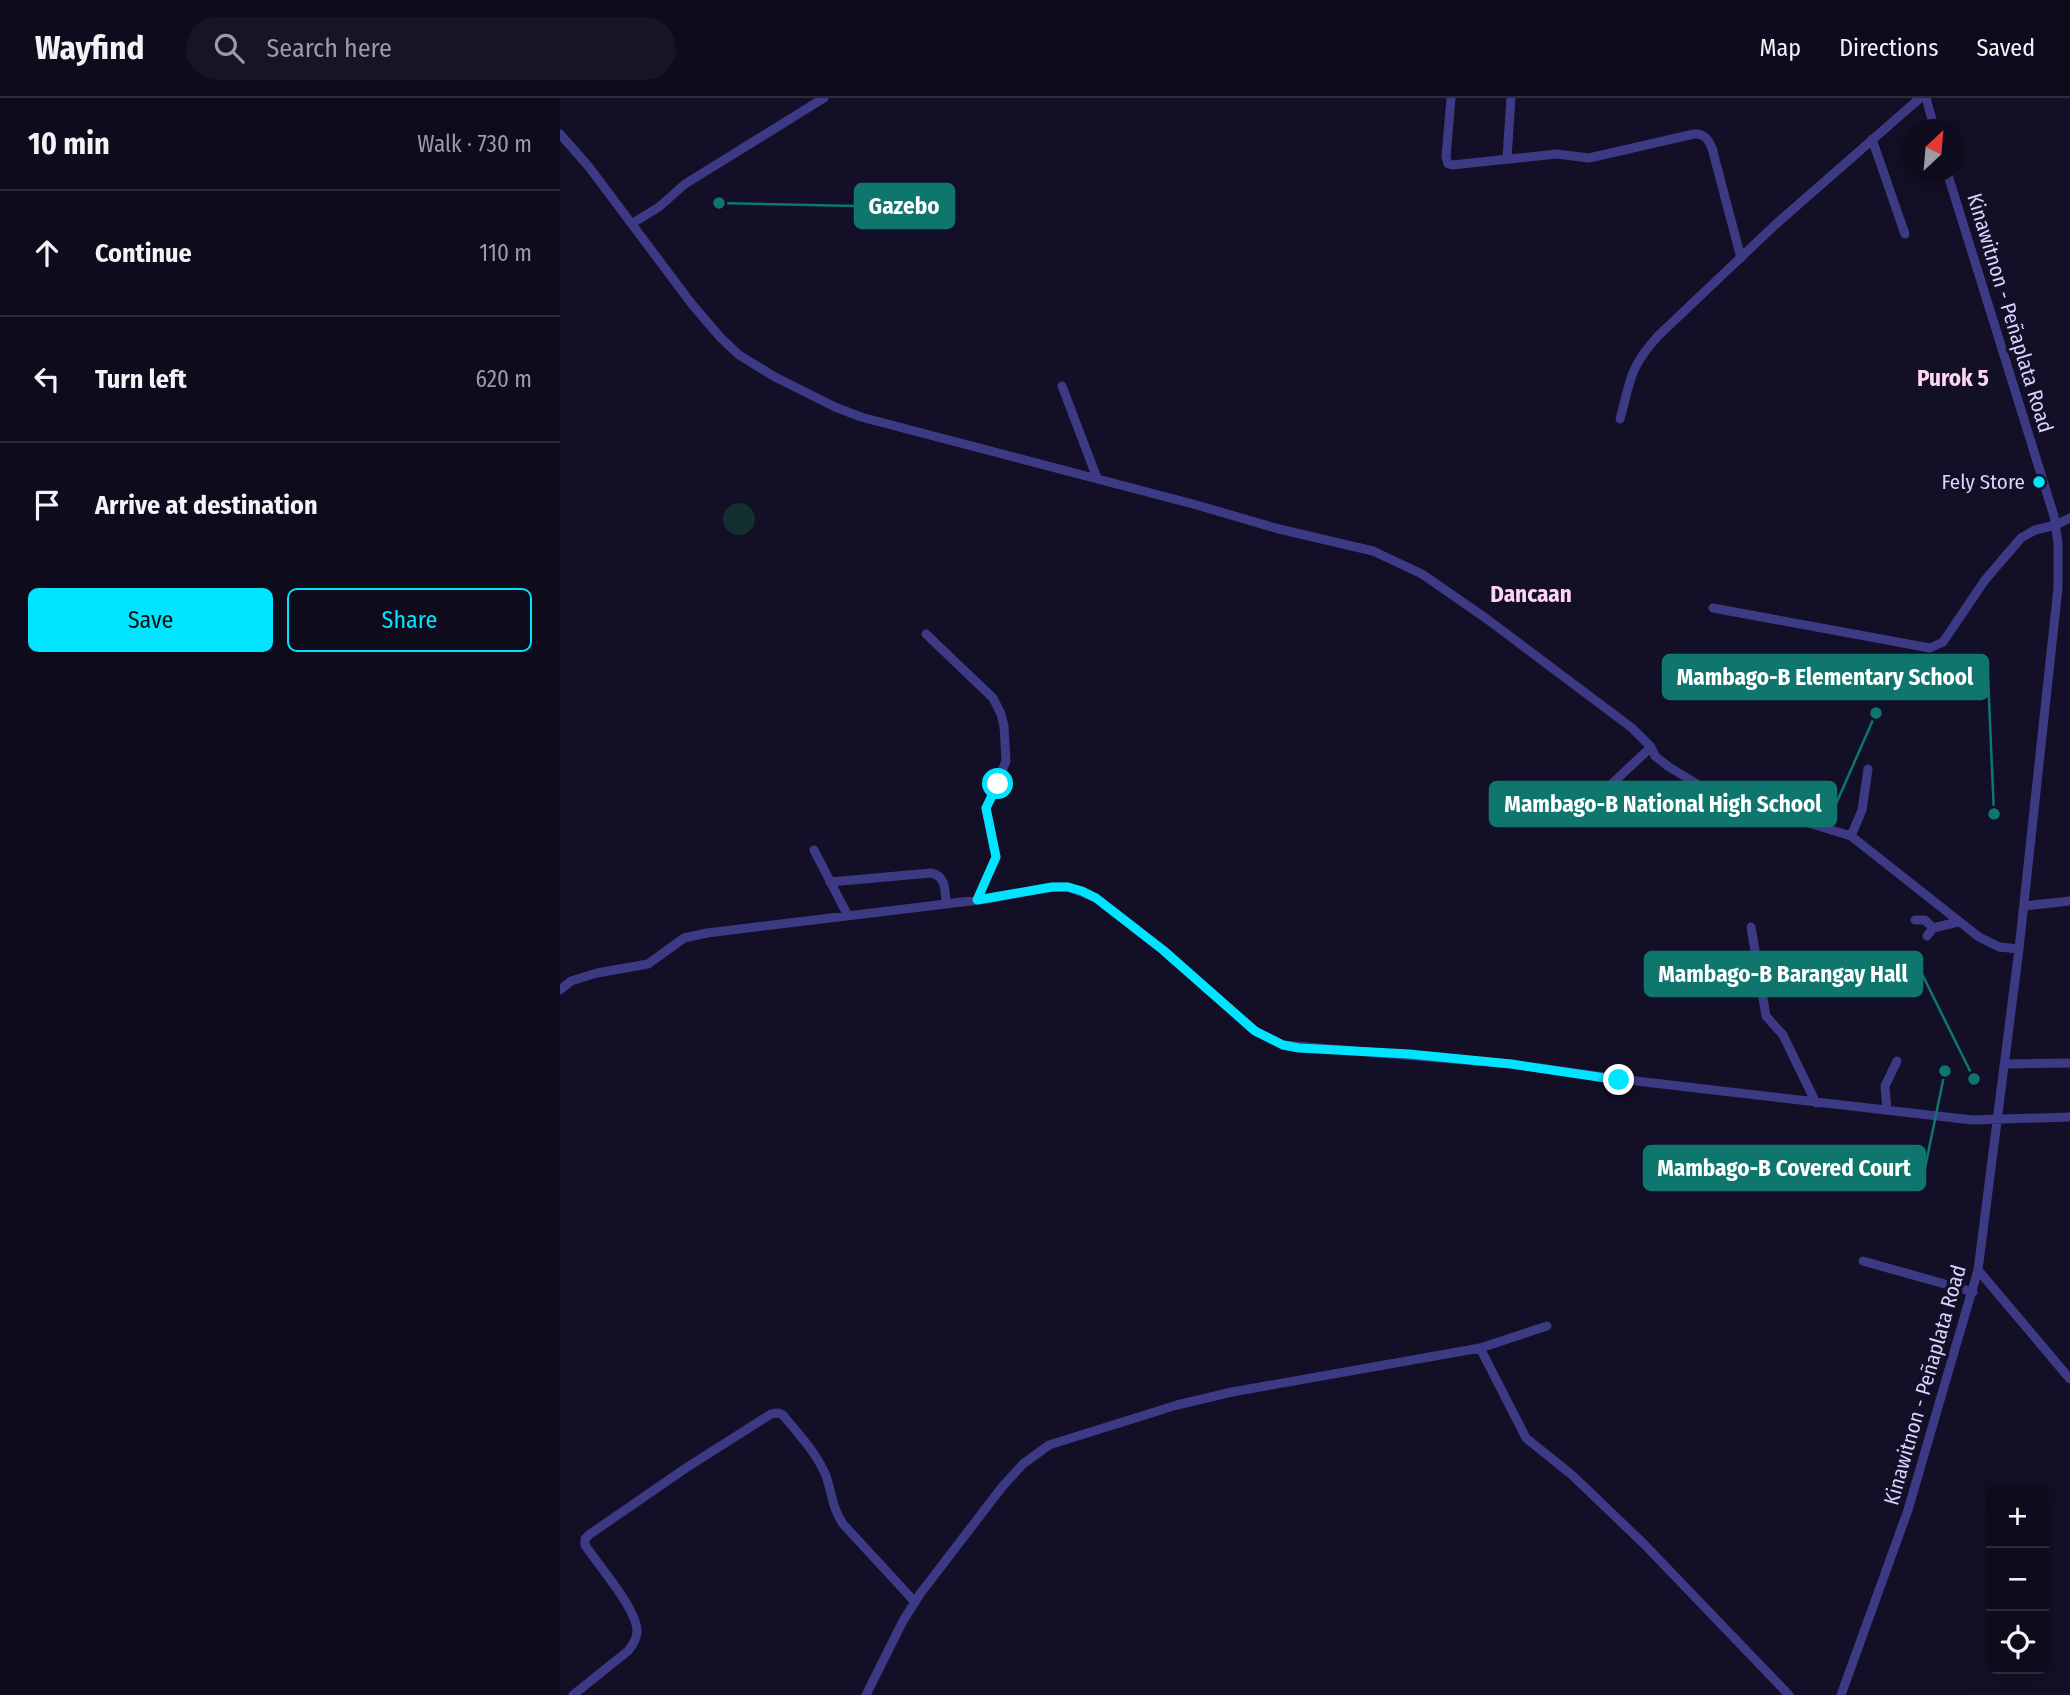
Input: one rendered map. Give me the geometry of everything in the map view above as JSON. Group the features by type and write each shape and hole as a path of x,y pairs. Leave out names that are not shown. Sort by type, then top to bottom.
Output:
{"street":[{"path":"633,223 659,207 685,184 824,98"},
{"path":"1451,98 1446,158 1448,164 1557,153 1589,158 1694,134 1703,135 1712,148 1741,258"},
{"path":"1507,158 1511,98"},
{"path":"1620,419 1631,374 1642,354 1677,317 1741,258 1920,98"},
{"path":"1926,98 1932,119"},
{"path":"560,134 633,223 691,303 728,346 775,377 849,413 1279,529 1347,543 1393,560 1422,574 1487,619 1632,728 1651,747 1655,756 1669,767 1712,793 1851,836 1987,943 2019,949"},
{"path":"1872,139 1905,234"},
{"name":"Kinawitnon - Peñaplata Road","path":"1841,1695 1908,1510 1978,1270 2019,949 2058,589 2056,525 2046,486 1950,182"},
{"path":"1062,386 1097,478"},
{"path":"1713,608 1930,648 1943,642 1985,579 2012,547 2028,533 2070,518"},
{"path":"926,634 993,698 1004,726 1006,761 986,808 996,857 977,900"},
{"path":"1583,811 1651,747"},
{"path":"1851,836 1862,810 1868,769"},
{"path":"814,850 847,914"},
{"path":"830,882 931,873 941,877 946,903"},
{"path":"560,990 571,981 597,973 648,964 684,938 707,933 1068,887 1096,898 1163,950 1255,1031 1283,1045 1511,1064 1619,1080 1972,1120 2070,1117"},
{"path":"2024,906 2070,901"},
{"path":"1915,920 1925,920 1930,932 1958,922"},
{"path":"1748,932 1766,1016 1783,1035 1816,1102"},
{"path":"1886,1110 1885,1086 1897,1061"},
{"path":"2005,1064 2070,1063"},
{"path":"1863,1261 1973,1292"},
{"path":"1978,1270 2070,1380"},
{"path":"866,1695 915,1602 1002,1487 1023,1464 1049,1445 1177,1405 1232,1392 1480,1348 1547,1326"},
{"path":"1480,1348 1526,1438 1572,1475 1624,1525 1789,1695"},
{"path":"573,1695 628,1651 638,1633 628,1605 584,1545 585,1539 676,1475 771,1414 783,1415 821,1467 835,1513 843,1524 915,1602"}],"green space":[{"path":"739,503 750,508 755,519 750,530 739,535 728,530 723,519 728,508"}],"place":[{"name":"Gazebo","path":"719,203"},
{"name":"Fely Store","path":"2039,482"},
{"name":"Mambago-B National High School","path":"1876,713"},
{"name":"Mambago-B Elementary School","path":"1994,814"},
{"name":"Mambago-B Covered Court","path":"1945,1071"},
{"name":"Mambago-B Barangay Hall","path":"1974,1079"}],"district":[{"name":"Purok 5","path":"1953,378"},
{"name":"Dancaan","path":"1531,594"}],"route":[{"path":"998,784 986,808 996,857 977,900 1052,887 1068,887 1082,891 1096,898 1163,950 1238,1018 1270,1040 1299,1048 1409,1054 1511,1064 1619,1080"}]}
